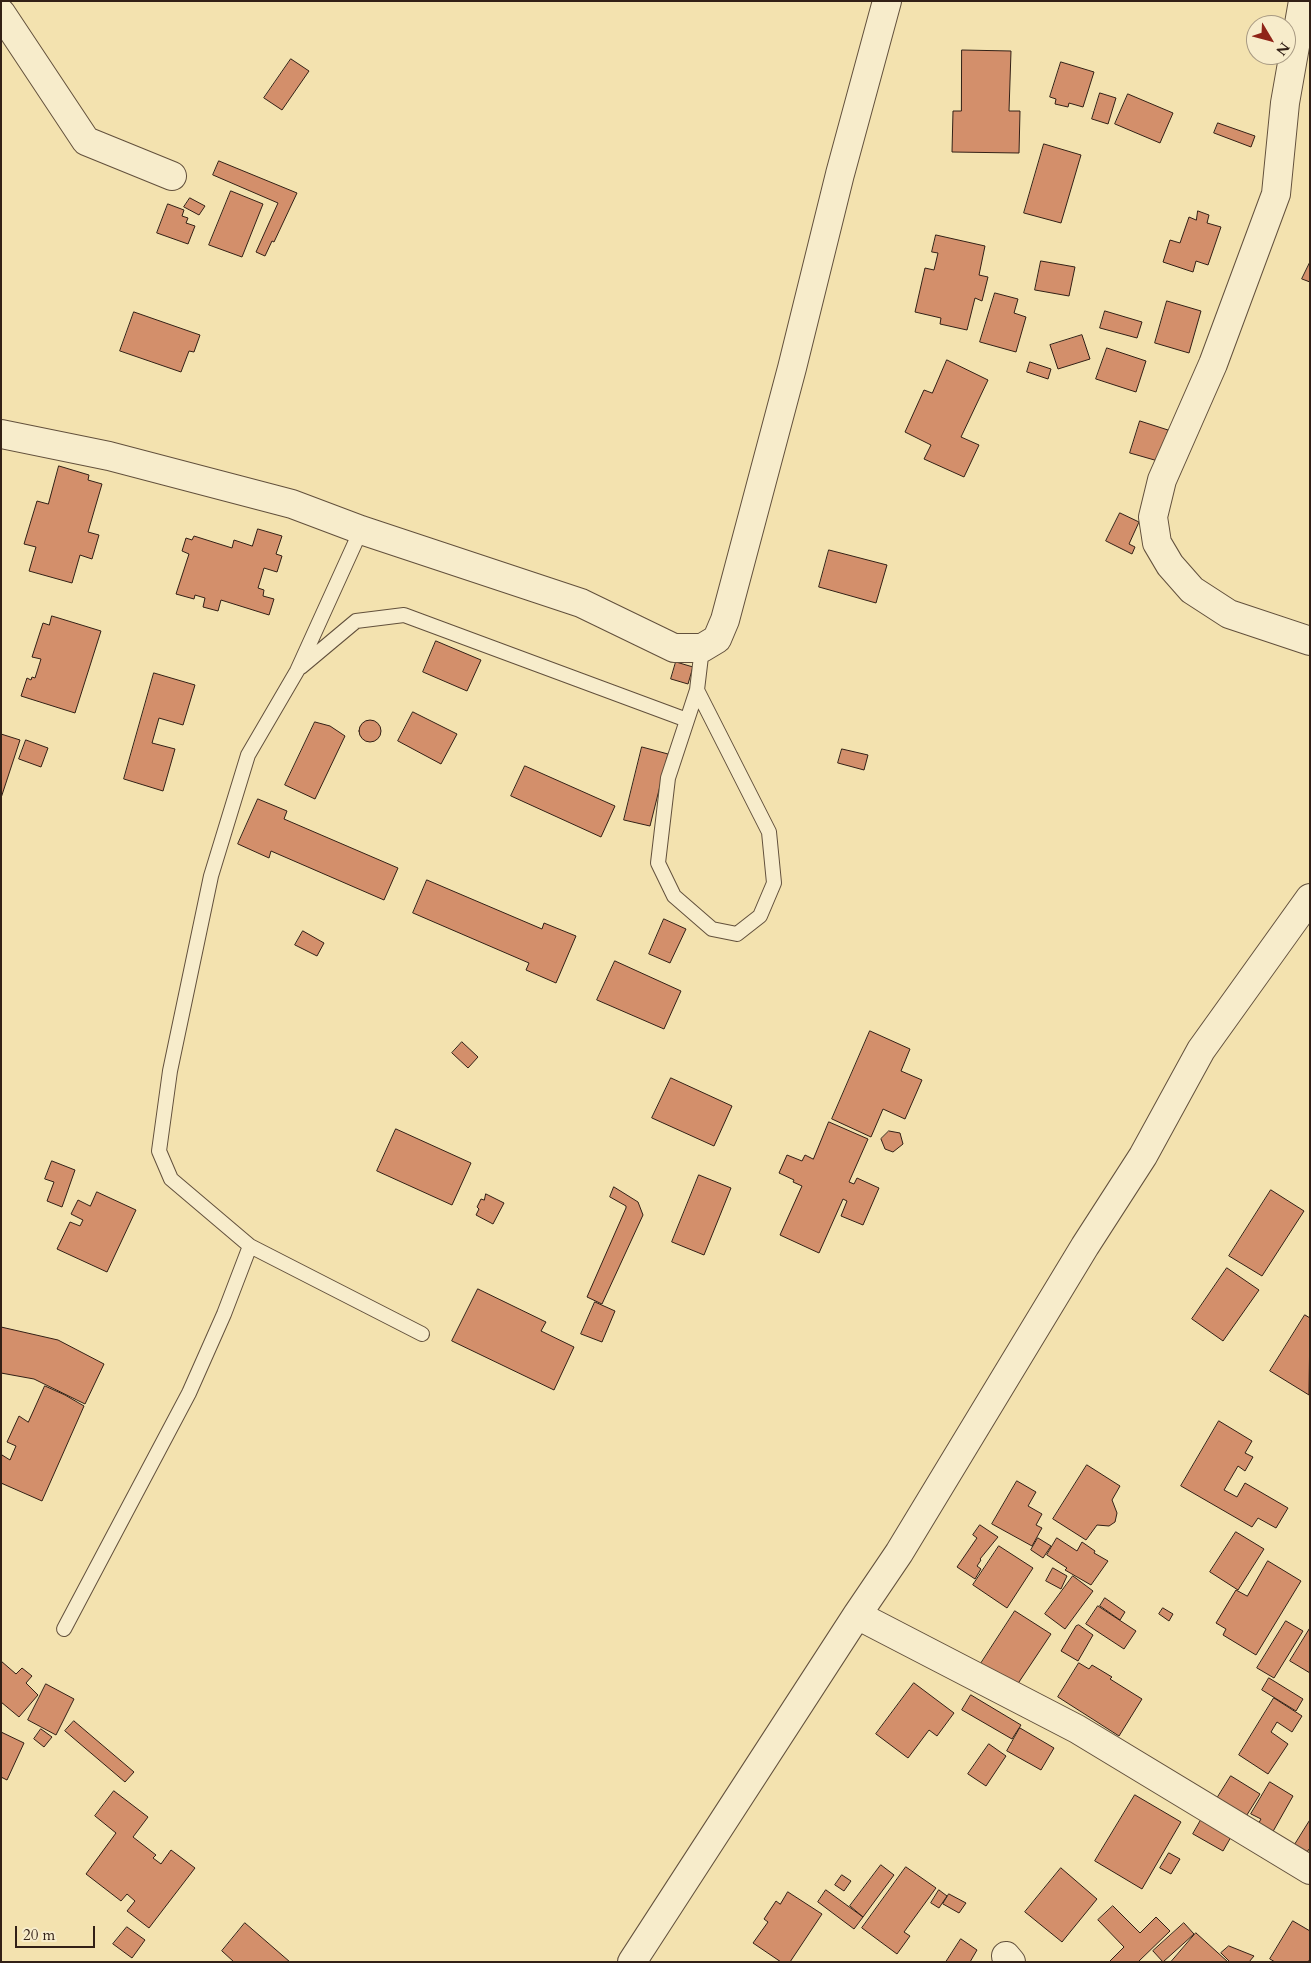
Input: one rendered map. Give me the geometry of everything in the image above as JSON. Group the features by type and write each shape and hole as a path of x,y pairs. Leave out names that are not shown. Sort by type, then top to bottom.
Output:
{"street":[{"path":"7,1 1,12 86,141 172,176"},
{"path":"1,434 109,456 292,504 361,530 581,603 674,648 702,648 717,639 725,620 792,368 840,174 887,1"},
{"path":"1304,1 1285,103 1276,194 1213,364 1162,480 1153,517 1157,543 1170,565 1192,590 1229,614 1310,641"},
{"path":"632,1962 899,1553 1080,1254 1143,1156 1201,1050 1310,898"},
{"path":"1282,937 1310,938"},
{"path":"857,1615 1077,1729 1310,1870"}],"lane":[{"path":"361,530 297,671 248,755 212,876 170,1072 159,1151 171,1179 250,1246 422,1334"},
{"path":"297,671 356,621 404,615 687,720"},
{"path":"697,690 769,832 774,883 760,916 737,934 712,929 674,896 658,863 668,778 697,690 702,648"},
{"path":"64,1629 189,1393 224,1314 250,1246"}],"building":[{"path":"962,50 1011,51 1009,111 1020,111 1019,153 952,152 953,111 961,111"},
{"path":"291,59 309,71 282,110 264,98"},
{"path":"1061,62 1094,72 1083,107 1069,103 1068,107 1055,104 1056,99 1050,97"},
{"path":"1100,93 1116,98 1108,124 1092,119"},
{"path":"1128,94 1173,113 1160,143 1115,124"},
{"path":"1218,123 1255,136 1251,147 1214,133"},
{"path":"1044,144 1081,155 1061,223 1024,213"},
{"path":"219,161 297,193 274,242 272,241 265,256 256,252 278,203 213,175"},
{"path":"231,191 263,204 242,257 209,245"},
{"path":"190,198 205,206 199,215 184,207"},
{"path":"168,204 184,210 182,216 188,218 186,223 195,226 188,244 157,233"},
{"path":"1198,211 1209,215 1207,223 1221,227 1208,265 1196,261 1193,272 1163,262 1170,240 1180,243 1189,217 1196,220"},
{"path":"936,235 985,246 979,275 988,277 982,301 975,298 967,330 940,324 941,318 915,312 925,268 934,270 938,253 932,252"},
{"path":"1041,261 1075,267 1069,296 1035,290"},
{"path":"1310,262 1310,282 1302,279"},
{"path":"995,293 1018,299 1014,313 1026,317 1016,352 980,342"},
{"path":"1167,301 1201,311 1189,353 1155,343"},
{"path":"1105,311 1142,322 1137,338 1100,328"},
{"path":"134,312 200,335 194,352 189,351 181,372 120,351"},
{"path":"1082,335 1090,359 1058,369 1050,345"},
{"path":"1107,348 1146,361 1136,392 1096,379"},
{"path":"947,360 988,380 961,437 979,445 964,477 924,459 931,445 905,432 924,390 932,393"},
{"path":"1030,362 1051,369 1048,379 1027,372"},
{"path":"1140,421 1168,430 1158,461 1130,453"},
{"path":"59,466 89,475 88,480 102,484 88,532 99,535 92,559 80,555 72,583 29,571 36,547 24,544 37,501 48,504"},
{"path":"1120,513 1139,522 1129,544 1135,547 1132,554 1106,541"},
{"path":"258,529 282,536 276,554 282,556 277,572 264,568 258,588 264,590 263,596 274,599 269,615 221,600 218,611 203,607 205,598 195,595 194,599 176,594 189,554 182,551 186,538 192,540 194,536 232,548 234,540 252,546"},
{"path":"829,550 887,565 876,603 819,587"},
{"path":"52,616 101,631 75,713 21,696 27,678 31,680 32,677 35,678 41,659 32,657 43,623 49,625"},
{"path":"436,641 481,660 467,691 423,672"},
{"path":"676,662 693,667 688,684 671,679"},
{"path":"154,673 195,685 183,725 159,718 152,743 175,749 163,791 124,779"},
{"path":"413,712 457,734 441,764 398,741"},
{"path":"366,720 374,720 381,727 381,735 374,742 366,742 359,735 359,727"},
{"path":"315,722 330,726 345,736 315,799 285,785"},
{"path":"1,734 20,740 1,798"},
{"path":"26,740 48,748 41,767 19,759"},
{"path":"642,747 668,754 650,826 624,820"},
{"path":"842,749 868,755 864,770 838,763"},
{"path":"525,766 615,806 601,837 511,796"},
{"path":"258,799 287,811 284,819 398,868 384,900 271,851 269,858 238,844"},
{"path":"427,880 542,929 544,923 576,936 556,983 526,970 529,963 413,913"},
{"path":"664,919 686,929 670,963 649,954"},
{"path":"303,931 324,943 317,956 295,945"},
{"path":"615,961 681,991 664,1029 597,1000"},
{"path":"870,1031 910,1049 901,1071 922,1080 905,1119 883,1109 871,1137 832,1119"},
{"path":"462,1042 478,1057 468,1068 452,1053"},
{"path":"671,1078 732,1106 714,1146 652,1118"},
{"path":"829,1122 868,1139 849,1182 854,1184 857,1178 879,1188 863,1225 841,1216 847,1201 843,1199 819,1253 780,1235 802,1186 779,1173 787,1155 802,1161 805,1155 813,1159"},
{"path":"396,1129 471,1163 452,1205 377,1171"},
{"path":"889,1131 900,1133 903,1144 893,1152 885,1149 881,1139"},
{"path":"52,1161 75,1170 62,1207 47,1201 54,1182 45,1179"},
{"path":"699,1175 731,1188 704,1255 672,1242"},
{"path":"614,1187 638,1202 643,1215 602,1304 587,1297 626,1208 626,1206 610,1197"},
{"path":"1271,1190 1304,1211 1262,1276 1229,1256"},
{"path":"97,1192 136,1210 107,1272 57,1249 70,1222 80,1226 83,1220 71,1214 78,1200 90,1206"},
{"path":"486,1194 504,1203 493,1224 476,1215 479,1209 477,1207 481,1199 484,1200"},
{"path":"1227,1268 1259,1290 1223,1341 1192,1319"},
{"path":"478,1289 546,1322 541,1331 574,1347 554,1390 452,1341"},
{"path":"595,1302 615,1311 602,1342 581,1334"},
{"path":"1305,1315 1310,1318 1309,1395 1270,1371"},
{"path":"1,1327 58,1340 104,1364 85,1404 34,1379 1,1373"},
{"path":"45,1386 84,1406 42,1501 1,1483 1,1458 2,1455 10,1460 16,1446 7,1442 19,1416 28,1422"},
{"path":"1219,1421 1252,1441 1245,1453 1253,1457 1245,1471 1238,1466 1224,1490 1237,1497 1245,1483 1288,1508 1276,1528 1258,1518 1252,1527 1181,1486"},
{"path":"1087,1465 1120,1486 1112,1500 1117,1513 1115,1522 1109,1526 1097,1525 1086,1540 1053,1519"},
{"path":"1017,1481 1036,1492 1028,1506 1042,1514 1036,1525 1042,1528 1032,1546 992,1524"},
{"path":"980,1525 998,1537 980,1559 977,1566 981,1569 975,1579 957,1567 977,1538 973,1535"},
{"path":"1236,1532 1264,1549 1238,1590 1210,1572"},
{"path":"1038,1538 1051,1546 1043,1558 1031,1550"},
{"path":"1057,1538 1077,1551 1082,1542 1095,1551 1094,1553 1108,1561 1091,1585 1065,1570 1067,1568 1047,1555"},
{"path":"999,1546 1033,1568 1007,1608 973,1585"},
{"path":"1268,1561 1301,1581 1256,1655 1223,1635 1226,1629 1216,1623 1236,1590 1247,1596"},
{"path":"1053,1568 1067,1576 1061,1589 1046,1581"},
{"path":"1073,1576 1093,1591 1065,1629 1045,1614"},
{"path":"1105,1598 1125,1612 1120,1620 1100,1606"},
{"path":"1098,1606 1136,1631 1124,1649 1086,1624"},
{"path":"1163,1608 1173,1614 1169,1621 1159,1614"},
{"path":"1015,1611 1051,1634 1013,1691 978,1668"},
{"path":"1286,1621 1303,1631 1274,1678 1257,1668"},
{"path":"1079,1625 1093,1635 1078,1661 1061,1651 1076,1626"},
{"path":"1310,1628 1310,1673 1290,1661"},
{"path":"1,1661 16,1674 22,1668 32,1676 26,1683 38,1695 19,1717 1,1702"},
{"path":"1079,1663 1089,1669 1092,1665 1142,1699 1119,1736 1058,1697"},
{"path":"1269,1678 1303,1699 1296,1711 1262,1690"},
{"path":"914,1683 954,1713 937,1736 929,1730 908,1758 876,1734"},
{"path":"46,1684 74,1699 56,1735 28,1720"},
{"path":"971,1695 1021,1725 1012,1739 962,1710"},
{"path":"1274,1698 1302,1716 1292,1732 1277,1722 1271,1732 1288,1744 1268,1774 1239,1755"},
{"path":"74,1721 134,1772 125,1782 65,1731"},
{"path":"1020,1728 1054,1748 1041,1770 1007,1751"},
{"path":"41,1729 52,1737 44,1747 34,1739"},
{"path":"1,1732 24,1743 7,1780 1,1777"},
{"path":"989,1744 1006,1756 986,1786 968,1774"},
{"path":"1231,1776 1260,1794 1245,1818 1216,1800"},
{"path":"1270,1782 1293,1796 1271,1835 1257,1826 1261,1819 1251,1814"},
{"path":"114,1791 148,1817 133,1837 156,1855 153,1858 161,1864 171,1850 195,1868 149,1928 127,1911 135,1901 127,1894 121,1901 86,1874 116,1833 95,1816"},
{"path":"1135,1795 1181,1822 1142,1889 1095,1861"},
{"path":"1201,1820 1231,1837 1223,1851 1193,1834"},
{"path":"1310,1820 1310,1848 1306,1853 1294,1846"},
{"path":"1169,1853 1180,1859 1171,1874 1160,1868"},
{"path":"881,1865 894,1875 863,1917 850,1906"},
{"path":"906,1867 936,1888 904,1932 910,1936 897,1954 862,1928"},
{"path":"1061,1868 1097,1899 1062,1942 1025,1912"},
{"path":"842,1875 851,1881 844,1891 835,1885"},
{"path":"826,1890 863,1917 854,1929 818,1902"},
{"path":"939,1890 947,1896 939,1908 931,1903"},
{"path":"788,1892 822,1914 790,1962 781,1962 753,1943 768,1922 764,1919 776,1901 780,1904"},
{"path":"949,1894 966,1903 959,1913 943,1904"},
{"path":"1113,1906 1140,1933 1156,1917 1170,1931 1138,1962 1109,1962 1124,1947 1098,1920"},
{"path":"1293,1921 1310,1931 1310,1959 1308,1962 1275,1962 1270,1959"},
{"path":"245,1923 290,1962 234,1962 222,1951"},
{"path":"1184,1923 1194,1934 1163,1962 1153,1951"},
{"path":"127,1927 145,1940 132,1958 113,1944"},
{"path":"1196,1933 1228,1962 1171,1962"},
{"path":"961,1939 977,1950 970,1962 946,1962"},
{"path":"1229,1946 1254,1956 1249,1962 1230,1962 1221,1953"}]}
